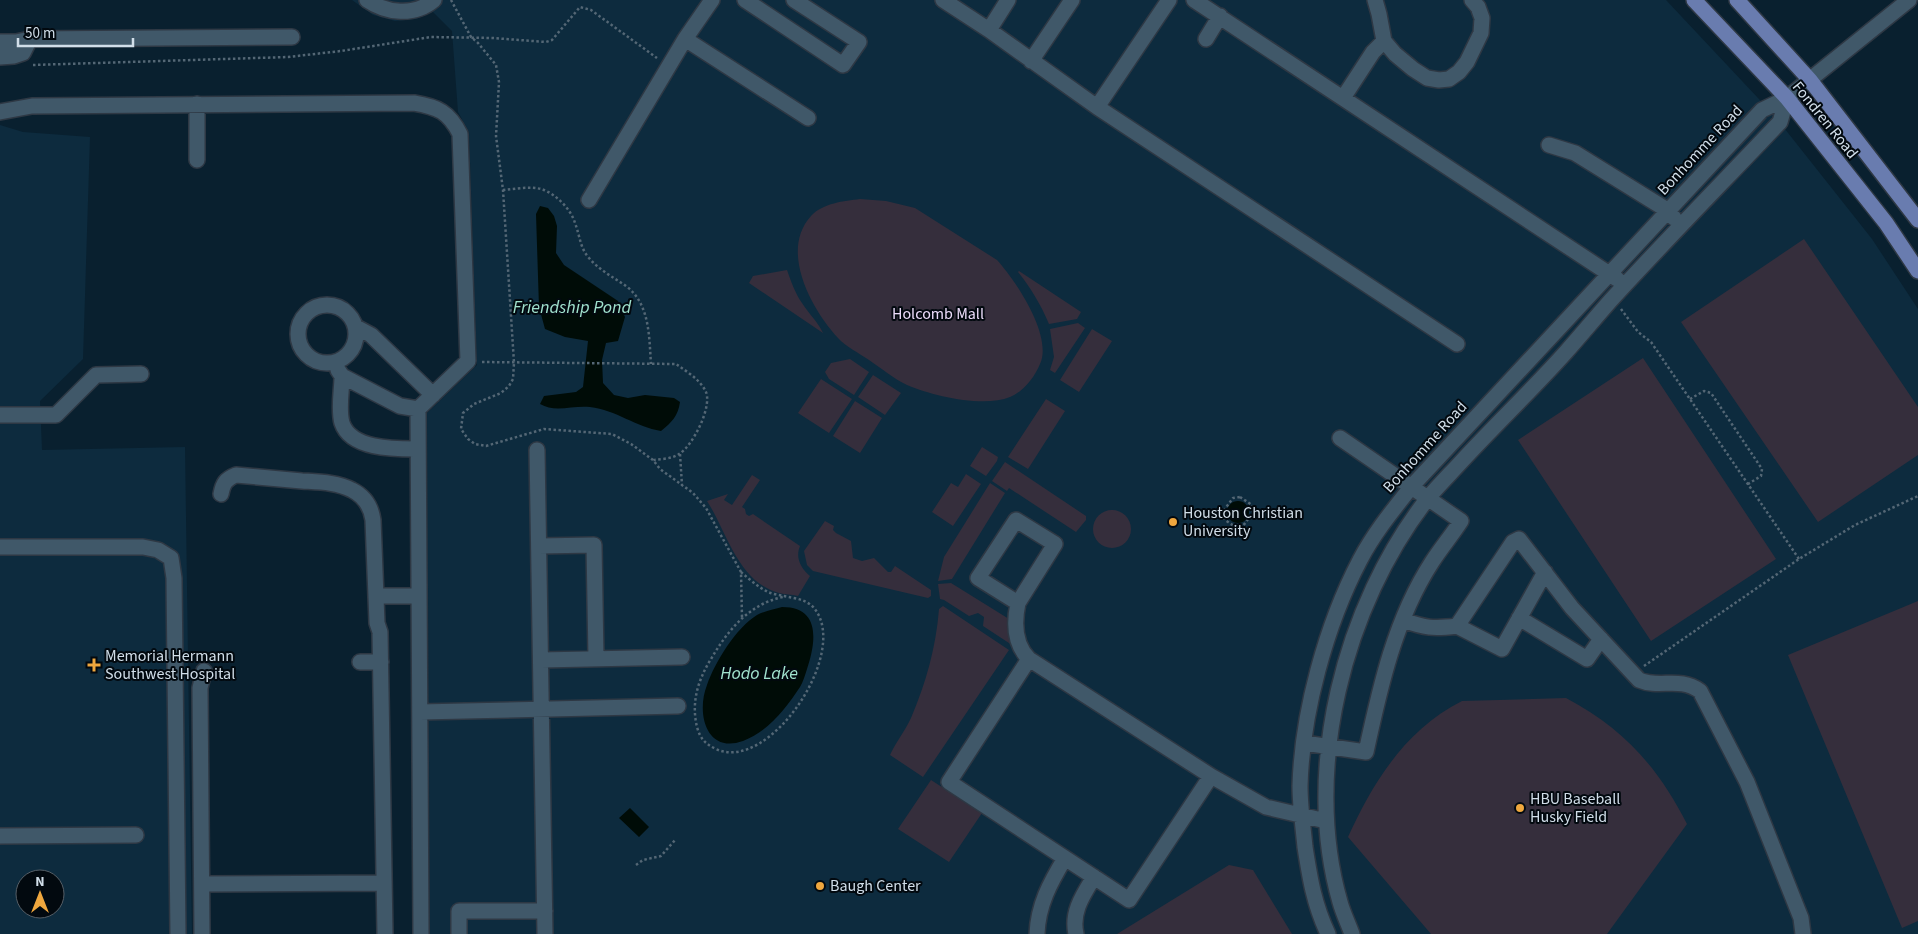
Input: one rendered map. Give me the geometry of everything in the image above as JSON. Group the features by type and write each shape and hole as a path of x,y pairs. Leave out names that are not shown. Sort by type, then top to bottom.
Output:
{"main road":[{"name":"Fondren Road","path":"1694,0 1787,98 1886,223 1918,270"},
{"name":"Fondren Road","path":"1737,0 1810,80 1918,220"}],"street":[{"path":"366,0 377,7 396,12 413,10 434,0"},
{"path":"589,200 685,39 712,0"},
{"path":"747,1 843,65 859,42 794,0"},
{"path":"943,0 989,30 1097,107 1457,344"},
{"path":"989,30 1008,0"},
{"path":"1031,61 1072,0"},
{"path":"1097,107 1169,0"},
{"path":"1194,0 1626,286"},
{"path":"1374,0 1380,14 1384,41 1394,54 1427,78 1439,80 1449,79 1459,72 1467,62 1481,33 1482,18 1478,7 1472,0"},
{"name":"Bonhomme Road","path":"1328,934 1311,887 1301,815 1300,786 1304,743 1313,689 1335,616 1360,561 1379,529 1412,486 1762,110 1787,98 1909,0"},
{"path":"1206,38 1220,16"},
{"path":"0,42 16,42 30,38 292,37"},
{"path":"0,56 14,56 23,53 30,38"},
{"path":"685,39 808,118"},
{"path":"1343,98 1373,52 1384,41"},
{"path":"1352,934 1340,902 1326,821 1328,746 1342,669 1369,598 1398,539 1428,497 1780,122 1787,98"},
{"path":"0,112 32,106 414,103 427,105 451,117 460,134 468,361 418,409 421,934"},
{"path":"197,104 198,160"},
{"path":"1549,145 1575,153 1667,210 1683,226"},
{"path":"326,304 336,306 345,311 352,318 356,327 354,346 349,354 341,360 332,363 322,363 313,360 300,347 297,338 302,318 308,311 326,304"},
{"path":"356,327 371,334 433,395"},
{"path":"332,363 342,376 400,406 418,409"},
{"path":"0,415 56,415 96,375 141,374"},
{"path":"342,376 341,414 342,423 347,432 354,438 375,447 418,449"},
{"path":"1304,743 1366,752 1382,684 1403,620 1432,562 1461,522 1428,497 1340,438"},
{"path":"537,450 545,934"},
{"path":"221,494 222,484 236,475 328,483 353,490 364,498 371,508 374,520 377,623 380,632 381,662 384,883 382,931"},
{"path":"1018,603 978,578 1016,520 1055,544 1018,603 1016,629 1019,646 1028,659 1211,776 1266,807 1326,821"},
{"path":"1456,626 1514,542 1519,539 1572,608 1639,680 1647,684 1682,683 1691,685 1700,691 1747,782 1801,918 1803,934"},
{"path":"539,546 594,545 596,658"},
{"path":"0,547 143,547 158,550 171,558 174,578 178,934"},
{"path":"1403,620 1423,628 1456,626 1502,648 1545,572"},
{"path":"376,596 419,596"},
{"path":"1519,618 1586,659 1601,639"},
{"path":"541,660 682,657"},
{"path":"1028,659 950,782 1129,900 1211,776"},
{"path":"360,662 381,662"},
{"path":"202,934 200,688 204,671"},
{"path":"420,712 678,706"},
{"path":"0,836 136,835"},
{"path":"1037,934 1042,900 1065,858"},
{"path":"1076,934 1074,923 1076,909 1094,877"},
{"path":"202,884 384,883"},
{"path":"459,934 458,911 545,911"}],"path":[{"path":"451,0 471,37 496,65 499,82 496,136 503,190 514,363 513,379 510,386 501,393 474,404 462,413 460,429 475,444 486,446 544,429 612,434 631,444 652,460 660,470 693,493 706,508 741,572 767,591 783,597 798,599 808,603 814,609 821,620 823,646 816,676 789,717 768,738 758,744 738,752 719,751 711,747 700,736 695,717 696,696 702,674 725,637 742,618 751,610 771,600 783,597"},
{"path":"28,65 288,57 431,37 471,37 546,42 552,40 576,10 584,7 668,67"},
{"path":"503,190 542,189 564,204 572,214 582,249 590,260 628,288 644,310 649,328 650,364"},
{"path":"1613,298 1638,332 1651,342 1799,559"},
{"path":"468,361 676,364 706,390 708,398 707,410 700,426 680,454 652,460"},
{"path":"1690,399 1704,391 1710,393 1762,469 1761,476 1748,484"},
{"path":"680,454 682,485"},
{"path":"1633,674 1799,559 1855,525 1918,496"},
{"path":"1240,497 1252,506 1253,512 1243,526 1237,528 1225,520 1222,513 1233,498 1240,497"},
{"path":"741,572 742,618"},
{"path":"636,865 643,860 661,856 676,839"}],"shaded area":[{"name":"Houston Christian University","path":"352,0 1666,0 1773,114 1872,239 1918,309 1918,934 430,934 427,413 477,365 469,132 458,112 452,31 433,12 416,19 395,21 373,15"},
{"name":"Memorial Hermann Southwest Hospital","path":"0,125 23,132 90,137 83,359 40,401 42,450 185,447 192,934 0,934"}],"green space":[{"name":"Holcomb Mall","path":"860,199 886,201 915,208 997,260 1005,269 1030,309 1041,339 1043,352 1040,364 1032,379 1024,388 1010,397 999,400 973,401 944,397 897,380 838,338 818,312 803,280 798,246 802,230 811,216 821,208 834,203"},
{"path":"1804,239 1918,407 1918,455 1818,522 1681,322"},
{"path":"787,270 793,287 823,333 749,283 753,276"},
{"path":"1019,271 1081,312 1077,319 1049,324 1039,303"},
{"path":"1078,323 1085,328 1055,373 1050,370 1054,357 1050,329"},
{"path":"1092,329 1112,341 1079,392 1060,380"},
{"path":"1643,358 1776,559 1651,641 1518,440"},
{"path":"850,359 869,372 854,395 829,379 825,372 831,363"},
{"path":"873,375 901,393 885,415 858,397"},
{"path":"821,379 852,399 829,433 798,413"},
{"path":"1046,399 1065,411 1028,469 1008,457"},
{"path":"855,401 882,418 860,453 833,436"},
{"path":"982,447 998,457 986,476 970,466"},
{"path":"1005,462 1086,516 1086,520 1076,532 1009,488 1007,491 992,481"},
{"path":"966,474 981,484 953,526 932,512 951,483 958,487"},
{"path":"752,475 760,480 742,507 745,509 746,514 749,516 753,514 800,546 798,555 800,562 810,576 798,596 779,593 765,587 753,578 735,555 707,501 728,494 724,500 732,505"},
{"path":"990,483 1005,493 952,579 938,581 944,557"},
{"path":"1112,510 1125,516 1131,529 1125,542 1112,548 1099,542 1093,529 1099,516"},
{"path":"825,521 834,526 833,530 836,533 851,541 853,558 862,561 874,558 888,572 891,572 895,566 931,590 931,596 928,598 813,571 807,565 804,551"},
{"path":"951,583 1009,619 1012,645 983,626 984,617 978,613 969,616 940,599 938,584"},
{"path":"1918,601 1918,921 1902,928 1788,655"},
{"path":"943,606 1009,650 923,777 890,755 911,718 921,692 933,651 939,609"},
{"name":"HBU Baseball Husky Field","path":"1566,698 1605,722 1637,751 1664,784 1687,824 1607,934 1431,934 1348,837 1368,796 1393,759 1408,742 1424,726 1462,701"},
{"path":"931,780 982,813 949,862 898,829"},
{"path":"1229,865 1253,870 1292,934 1117,934"}],"water":[{"name":"Friendship Pond","path":"540,206 548,208 554,216 557,226 556,253 564,265 618,301 625,317 618,341 606,343 602,360 603,383 614,395 628,398 645,395 674,398 680,402 674,418 661,431 599,409 590,407 552,408 540,404 544,396 576,392 583,387 588,341 565,337 545,329 539,307 536,214"},
{"path":"1238,501 1248,508 1249,512 1242,522 1238,523 1228,516 1227,512 1234,502"},
{"name":"Hodo Lake","path":"782,607 804,613 809,619 812,628 813,638 810,659 802,683 795,695 776,718 760,732 743,741 720,742 712,736 704,718 704,696 711,676 727,646 741,628 757,615"},
{"path":"630,808 649,827 639,837 619,818"}],"place":[{"name":"Houston Christian University","path":"1173,522"},
{"name":"Memorial Hermann Southwest Hospital","path":"94,665"},
{"name":"HBU Baseball Husky Field","path":"1520,808"},
{"name":"Baugh Center","path":"820,886"}]}
